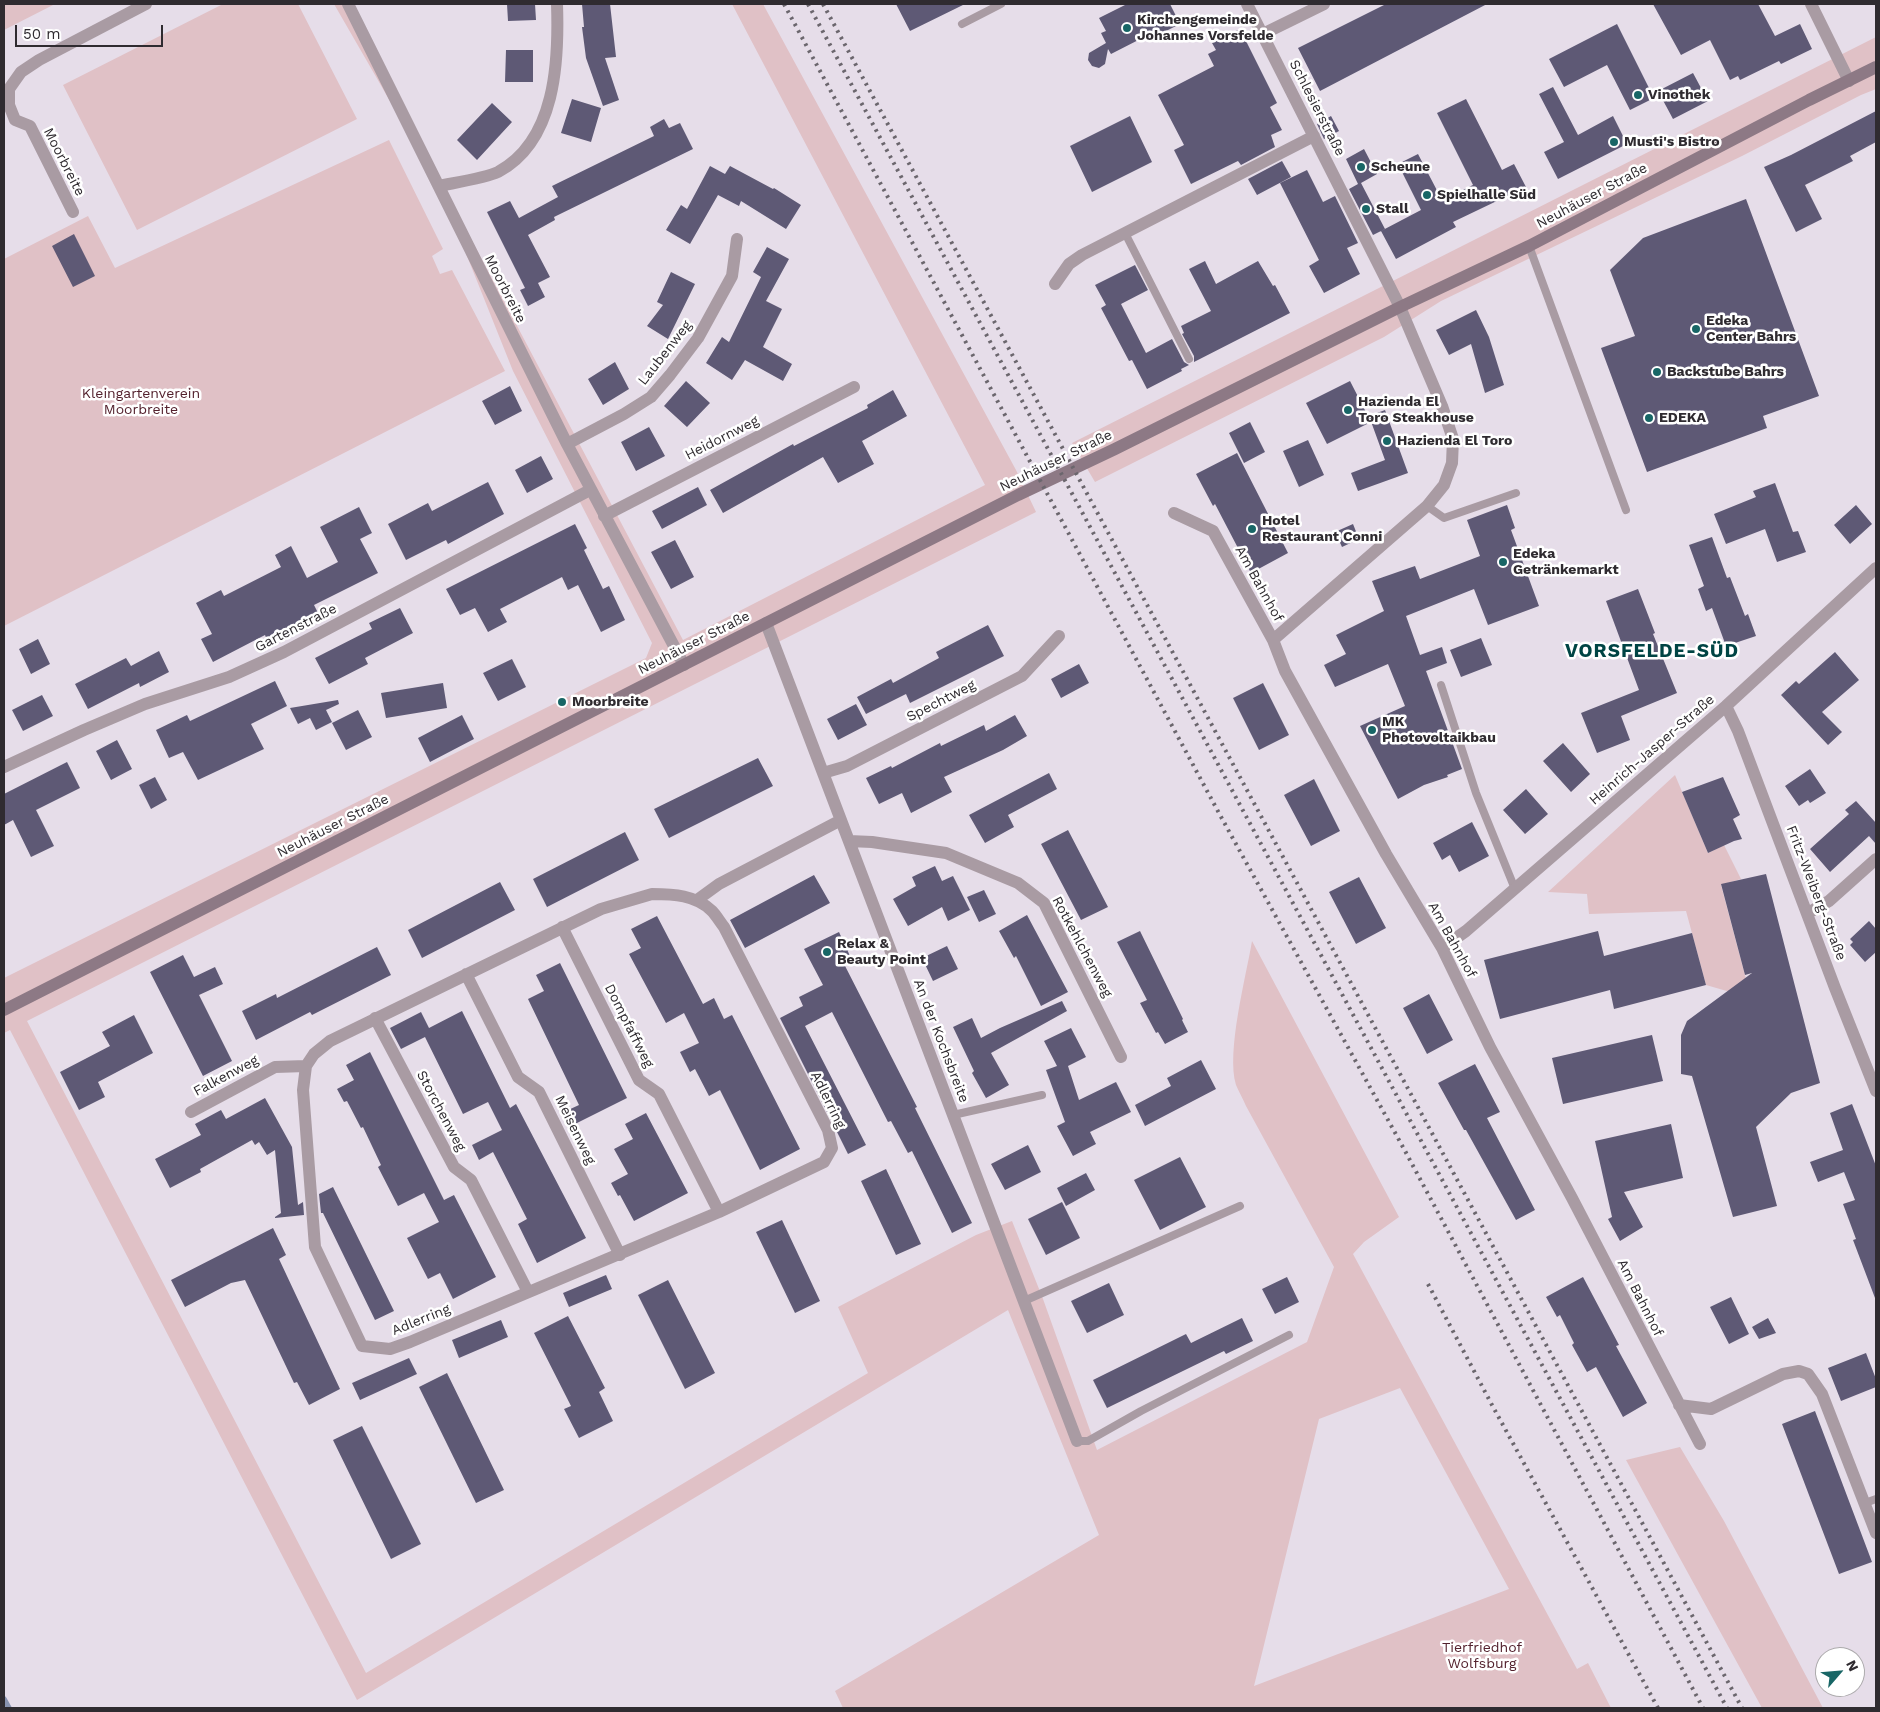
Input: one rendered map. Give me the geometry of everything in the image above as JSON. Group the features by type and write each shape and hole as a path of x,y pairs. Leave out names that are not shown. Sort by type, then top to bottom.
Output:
{"main road":[{"name":"Neuhäuser Straße","path":"4,1010 1018,495 1115,449 1400,307 1529,246 1876,67"}],"street":[{"name":"Moorbreite","path":"73,212 30,126 16,120 9,105 9,89 21,72 39,60 146,4"},
{"name":"Moorbreite","path":"348,4 566,444 684,665"},
{"path":"439,186 496,173 515,161 530,144 544,116 555,76 558,42 558,4"},
{"name":"Schlesierstraße","path":"1247,4 1400,307"},
{"path":"1262,34 1324,4"},
{"path":"1810,4 1849,81"},
{"path":"1055,284 1069,264 1075,260 1314,136"},
{"name":"Laubenweg","path":"566,444 624,414 651,397 670,375 698,338 732,276 737,238"},
{"path":"1273,640 1427,506 1444,485 1452,463 1453,439 1442,406 1400,307"},
{"name":"Heidornweg","path":"604,516 854,387"},
{"name":"Gartenstraße","path":"4,768 145,704 229,676 284,652 590,490"},
{"name":"Am Bahnhof","path":"1174,513 1213,531 1273,640 1290,680 1386,854 1442,948 1490,1047 1572,1198 1700,1444"},
{"name":"Heinrich-Jasper-Straße","path":"1442,948 1466,931 1726,706 1876,568"},
{"name":"An der Kochsbreite","path":"766,623 1078,1441"},
{"name":"Spechtweg","path":"823,774 847,766 1022,676 1059,636"},
{"name":"Fritz-Weiberg-Straße","path":"1726,706 1738,731 1876,1091"},
{"path":"697,900 718,884 841,820"},
{"name":"Rotkehlchenweg","path":"849,841 872,842 946,853 1018,883 1044,903 1121,1057"},
{"path":"1808,913 1829,902 1876,859"},
{"name":"Adlerring","path":"652,894 674,894 697,900 712,911 724,927 828,1130 832,1148 824,1162 719,1212 620,1255 410,1342 390,1349 362,1346 315,1247 303,1090 306,1066 314,1054 330,1041 562,927 601,909 652,894"},
{"name":"Dompfaffweg","path":"562,927 639,1080 659,1094 719,1212"},
{"name":"Meisenweg","path":"466,974 518,1076 539,1092 620,1255"},
{"name":"Storchenweg","path":"376,1018 454,1167 471,1180 528,1292"},
{"name":"Falkenweg","path":"191,1112 276,1067 306,1066"},
{"path":"1679,1404 1711,1408 1782,1374 1799,1371 1808,1374 1822,1394 1870,1501 1876,1533"}],"lane":[{"path":"962,24 1001,4"},
{"path":"1125,233 1189,360"},
{"path":"1529,246 1626,510"},
{"path":"1427,506 1444,518 1516,493"},
{"path":"1441,684 1476,793 1515,889"},
{"path":"953,1115 1042,1095"},
{"path":"1024,1301 1240,1206"},
{"path":"1078,1441 1088,1441 1141,1411 1289,1335"}],"green space":[{"path":"4,4 55,4 4,30"},
{"path":"223,4 298,4 357,119 137,230 63,85"},
{"name":"Tierfriedhof Wolfsburg","path":"334,4 347,4 683,640 985,485 732,4 763,4 1016,470 1036,512 27,1021 366,1673 868,1373 838,1307 976,1235 1012,1221 1043,1299 1097,1450 1307,1342 1334,1267 1236,1085 1233,1054 1235,1034 1252,941 1399,1217 1364,1242 1353,1254 1577,1669 1588,1663 1611,1708 843,1708 835,1691 1099,1535 1008,1310 357,1700 10,1030 4,1033 4,978 646,658 652,643 513,371 439,186","holes":["1400,1388 1509,1589 1254,1686 1319,1419"]},
{"path":"1876,37 1876,89 1742,156 1441,301 1384,337 1095,482 1072,443"},
{"name":"Kleingartenverein Moorbreite","path":"389,140 443,249 432,256 440,274 452,270 505,371 4,626 4,259 88,216 115,268"},
{"path":"1675,775 1708,853 1724,845 1741,879 1721,885 1751,998 1706,985 1686,911 1589,914 1587,894 1548,892"},
{"path":"1680,1447 1724,1521 1815,1693 1815,1697 1817,1697 1823,1708 1762,1708 1626,1460"}],"building":[{"path":"507,4 535,4 536,20 508,21"},
{"path":"582,4 610,4 616,57 605,58 619,100 603,106 586,58 582,27 584,27"},
{"path":"896,4 965,4 910,31"},
{"name":"Kirchengemeinde Johannes Vorsfelde","path":"1127,4 1170,4 1180,24 1158,35 1156,31 1111,54 1108,49 1105,64 1099,68 1092,66 1088,60 1089,53 1106,43 1101,33 1106,31 1099,18"},
{"path":"1386,4 1487,4 1320,91 1298,48"},
{"path":"1653,4 1758,4 1775,36 1800,24 1812,49 1781,64 1779,61 1740,80 1738,76 1730,80 1710,40 1681,55"},
{"path":"1617,24 1654,98 1630,110 1607,65 1564,87 1549,59"},
{"path":"1240,29 1277,103 1270,107 1282,130 1271,135 1275,147 1241,165 1238,161 1191,184 1174,150 1184,145 1158,95 1214,66 1208,54 1216,50 1212,43"},
{"path":"506,50 533,50 533,82 505,82"},
{"path":"1693,73 1708,101 1673,119 1658,91"},
{"path":"1553,87 1578,135 1613,116 1627,144 1558,179 1544,152 1564,142 1539,94"},
{"path":"572,99 601,108 591,142 561,133"},
{"path":"1466,99 1502,170 1514,164 1526,187 1453,222 1456,227 1396,259 1381,231 1421,210 1398,164 1418,154 1442,200 1473,185 1437,113"},
{"path":"492,103 512,122 477,160 457,140"},
{"path":"1876,111 1876,142 1850,156 1853,161 1805,185 1822,219 1796,232 1764,167"},
{"path":"1130,116 1152,162 1092,192 1070,146"},
{"path":"1331,116 1339,131 1324,139 1317,124"},
{"path":"664,119 669,128 680,123 693,149 554,217 555,220 528,235 550,277 538,283 545,297 528,306 520,290 525,288 487,212 510,201 519,218 558,197 552,186 654,136 650,127"},
{"path":"1364,149 1377,174 1361,183 1385,229 1373,235 1349,189 1358,184 1346,159"},
{"path":"1282,161 1291,177 1257,195 1248,179"},
{"path":"710,166 725,174 730,166 774,188 801,205 786,229 741,201 739,206 718,195 690,244 666,230 681,205 687,209"},
{"path":"1307,170 1323,202 1335,196 1358,243 1347,248 1360,274 1324,293 1309,266 1319,260 1280,183"},
{"path":"1746,199 1819,396 1763,416 1767,428 1647,472 1601,348 1635,336 1610,270 1643,238"},
{"path":"74,234 95,276 73,287 52,246"},
{"path":"767,247 789,259 766,301 782,309 763,347 792,364 783,381 745,360 732,380 706,363 722,337 729,342 761,277 753,272"},
{"path":"1205,261 1216,284 1258,261 1273,286 1275,285 1290,313 1194,362 1194,356 1182,334 1184,333 1181,326 1211,311 1189,269"},
{"path":"1135,265 1148,290 1121,304 1146,353 1172,339 1184,362 1189,365 1181,369 1182,371 1147,389 1132,360 1129,361 1101,308 1106,305 1095,285"},
{"path":"671,272 695,284 668,339 647,326 663,305 657,302"},
{"path":"1476,310 1489,337 1504,385 1485,393 1471,344 1449,355 1436,330"},
{"path":"615,362 629,389 603,405 588,379"},
{"path":"686,381 710,403 687,427 664,406"},
{"path":"1350,381 1371,422 1327,444 1306,403"},
{"path":"510,386 522,411 495,425 482,401"},
{"path":"893,390 907,416 862,441 874,464 838,483 823,457 723,513 710,490 793,444 794,446 868,408 867,405"},
{"name":"Hazienda El Toro","path":"1385,410 1408,473 1358,491 1351,473 1385,460 1369,416"},
{"path":"1250,422 1265,452 1244,463 1229,433"},
{"path":"649,427 665,456 636,471 621,442"},
{"path":"1308,440 1324,475 1299,487 1283,451"},
{"name":"Hotel Restaurant Conni","path":"1237,453 1288,553 1251,573 1215,504 1213,506 1196,474"},
{"path":"541,456 553,479 527,493 515,470"},
{"path":"488,482 504,514 448,544 446,540 406,560 388,524 428,503 432,511"},
{"path":"1775,483 1793,532 1798,531 1806,552 1777,562 1765,529 1726,544 1714,514 1756,497 1753,491"},
{"path":"698,487 707,505 662,529 652,511"},
{"path":"1507,505 1515,528 1511,530 1539,606 1488,625 1474,589 1406,616 1420,655 1442,647 1447,663 1426,671 1462,769 1447,775 1448,777 1424,785 1398,799 1360,726 1405,706 1388,664 1335,687 1324,665 1346,654 1336,635 1384,611 1372,581 1415,566 1420,579 1480,556 1467,520"},
{"path":"1856,505 1872,524 1850,544 1834,525"},
{"path":"359,507 372,533 360,539 378,573 314,605 318,613 267,640 265,635 213,662 201,639 212,634 196,603 221,590 224,596 281,567 275,555 291,546 307,578 338,562 320,527"},
{"path":"575,524 587,548 584,550 603,589 609,586 625,620 601,632 578,585 568,590 562,577 500,609 507,622 488,632 475,608 460,615 446,589"},
{"path":"1353,524 1359,539 1342,547 1335,532"},
{"path":"1712,537 1727,578 1730,577 1745,616 1748,614 1756,636 1726,646 1712,608 1706,611 1698,589 1704,586 1689,545"},
{"path":"675,540 694,577 671,589 651,552"},
{"path":"1638,589 1655,633 1653,634 1677,693 1621,716 1630,740 1597,753 1581,713 1639,690 1606,601"},
{"path":"400,608 413,633 365,658 368,664 329,684 315,658 372,629 369,623"},
{"path":"988,625 1004,656 910,703 906,694 866,714 857,697 891,679 893,683 939,658 936,652"},
{"path":"1481,638 1492,665 1461,677 1450,650"},
{"path":"38,639 50,664 31,674 19,649"},
{"path":"159,651 169,672 140,687 139,683 88,709 75,684 126,658 131,666"},
{"path":"1835,652 1859,680 1822,712 1842,732 1828,745 1781,695 1796,681 1799,684"},
{"path":"512,659 526,687 498,701 483,673"},
{"path":"1079,664 1089,683 1061,698 1051,679"},
{"path":"275,681 287,706 251,724 264,749 198,780 183,752 169,758 156,730 187,715 190,721"},
{"path":"443,683 447,708 386,718 381,693"},
{"path":"1263,683 1289,735 1259,750 1233,698"},
{"path":"42,695 53,716 23,731 12,710"},
{"path":"338,700 339,704 326,710 332,722 316,730 310,718 298,724 290,708"},
{"path":"856,704 867,725 838,740 827,719"},
{"path":"358,710 372,737 346,750 332,723"},
{"path":"462,715 474,739 430,762 418,738"},
{"path":"1015,715 1027,736 1003,750 944,777 952,792 911,813 902,793 879,804 866,778 891,766 892,768 940,743 941,746 984,725 986,731"},
{"path":"117,740 132,769 111,780 96,751"},
{"path":"1563,743 1590,774 1571,792 1543,761"},
{"path":"758,758 773,786 669,838 654,809"},
{"path":"67,762 80,788 36,810 54,846 31,857 13,820 4,825 4,794"},
{"path":"1810,769 1826,793 1810,803 1808,800 1799,806 1785,786"},
{"path":"1049,773 1057,789 1008,815 1014,827 985,843 969,815"},
{"path":"155,777 167,800 151,809 139,785"},
{"path":"1723,777 1740,815 1733,819 1742,839 1708,853 1682,792"},
{"path":"1314,779 1340,831 1311,846 1284,795"},
{"path":"1526,789 1548,814 1525,834 1503,810"},
{"path":"1856,801 1876,823 1876,844 1869,836 1830,872 1810,849 1849,814 1845,810"},
{"path":"1472,822 1489,856 1459,872 1450,855 1442,860 1433,843"},
{"path":"1068,830 1108,907 1081,920 1041,844"},
{"path":"625,832 639,860 547,907 533,879"},
{"path":"935,866 942,881 953,876 970,910 948,921 942,907 908,926 893,899 916,886 912,877"},
{"path":"1766,874 1820,1083 1791,1093 1756,1127 1777,1206 1733,1217 1692,1076 1681,1074 1681,1035 1687,1021 1752,973 1745,975 1721,884"},
{"path":"814,875 830,903 745,948 730,920"},
{"path":"1359,877 1386,928 1356,944 1329,892"},
{"path":"500,882 515,910 422,958 408,930"},
{"path":"984,890 996,914 979,922 967,897"},
{"path":"1027,915 1068,992 1041,1006 1016,956 1014,958 999,931"},
{"path":"657,916 703,1004 714,998 724,1019 732,1015 800,1149 760,1170 720,1090 709,1096 695,1069 690,1072 680,1052 699,1043 684,1013 666,1023 629,954 641,948 631,929"},
{"path":"1869,921 1876,929 1876,952 1865,962 1850,945 1853,942 1850,939"},
{"path":"1140,931 1188,1032 1165,1044 1158,1032 1156,1033 1140,1003 1147,1000 1117,942"},
{"path":"1598,931 1604,956 1692,933 1706,985 1614,1009 1610,990 1500,1019 1484,960"},
{"path":"839,932 850,956 842,960 917,1107 915,1108 972,1223 952,1233 912,1151 908,1153 891,1121 888,1122 832,1012 805,1026 866,1145 848,1154 780,1018 803,1006 799,997 823,985 804,949"},
{"path":"947,946 958,969 933,981 922,958"},
{"path":"377,947 391,975 312,1015 310,1012 256,1040 242,1011 276,994 277,998"},
{"path":"183,955 194,977 215,967 223,984 199,995 232,1061 203,1076 150,972"},
{"path":"560,963 627,1098 573,1125 566,1111 579,1105 528,999 544,991 536,975"},
{"path":"1429,994 1453,1040 1427,1054 1403,1008"},
{"path":"1062,1001 1067,1011 991,1053 1009,1085 986,1098 972,1073 974,1071 953,1027 972,1018 981,1038"},
{"path":"462,1011 510,1108 516,1104 586,1238 537,1263 518,1224 527,1219 493,1152 479,1160 472,1145 502,1130 488,1102 463,1114 425,1037 401,1049 390,1028 421,1012 429,1028"},
{"path":"134,1015 153,1053 98,1082 105,1097 79,1110 60,1072 110,1046 102,1032"},
{"path":"1071,1028 1086,1057 1068,1066 1079,1100 1116,1082 1131,1112 1090,1132 1096,1144 1073,1156 1057,1126 1065,1122 1046,1070 1057,1066 1044,1041"},
{"path":"1652,1035 1663,1081 1563,1104 1552,1058"},
{"path":"370,1052 444,1200 454,1195 496,1277 453,1299 440,1273 428,1279 407,1238 439,1222 424,1193 398,1206 378,1167 381,1165 363,1127 361,1128 347,1101 344,1102 337,1089 354,1080 346,1065"},
{"path":"1201,1060 1216,1089 1145,1126 1135,1105 1171,1086 1167,1078"},
{"path":"1475,1064 1500,1112 1487,1118 1535,1210 1516,1220 1438,1083"},
{"path":"265,1098 292,1147 298,1205 303,1202 304,1215 275,1218 281,1213 275,1150 267,1155 259,1142 255,1145 252,1140 200,1169 201,1172 170,1188 155,1159 201,1135 195,1124 221,1110 226,1119"},
{"path":"1852,1104 1876,1166 1876,1298 1853,1240 1856,1239 1843,1204 1855,1200 1844,1172 1818,1182 1810,1162 1843,1150 1830,1113"},
{"path":"646,1113 688,1193 634,1221 611,1183 628,1174 614,1149 633,1139 625,1124"},
{"path":"1671,1124 1683,1178 1624,1192 1643,1227 1620,1241 1608,1219 1612,1217 1595,1141"},
{"path":"1028,1145 1041,1172 1005,1190 991,1164"},
{"path":"1180,1157 1206,1207 1160,1230 1134,1180"},
{"path":"886,1169 921,1244 896,1255 861,1181"},
{"path":"1086,1173 1095,1190 1066,1206 1057,1188"},
{"path":"333,1187 394,1311 375,1320 323,1213 321,1213 319,1194"},
{"path":"1062,1202 1080,1238 1046,1255 1028,1219"},
{"path":"782,1220 820,1301 795,1313 756,1232"},
{"path":"273,1228 286,1255 279,1259 340,1389 309,1405 297,1382 294,1383 245,1280 231,1283 185,1307 171,1280"},
{"path":"606,1275 612,1289 569,1307 563,1293"},
{"path":"1287,1277 1299,1302 1275,1314 1262,1289"},
{"path":"1583,1277 1619,1345 1616,1346 1647,1403 1623,1417 1596,1367 1587,1372 1572,1345 1574,1343 1560,1315 1557,1317 1546,1297"},
{"path":"668,1280 715,1373 685,1389 638,1295"},
{"path":"1109,1283 1124,1315 1087,1333 1071,1301"},
{"path":"1731,1297 1749,1334 1729,1344 1710,1307"},
{"path":"568,1316 605,1388 599,1392 613,1421 579,1438 564,1409 571,1406 534,1333"},
{"path":"1242,1318 1253,1341 1226,1354 1224,1351 1107,1408 1093,1380 1186,1334 1191,1343"},
{"path":"1768,1318 1776,1333 1759,1339 1752,1327"},
{"path":"501,1320 508,1337 459,1358 452,1340"},
{"path":"1866,1353 1876,1379 1876,1387 1841,1401 1828,1368"},
{"path":"409,1358 417,1374 360,1400 352,1383"},
{"path":"447,1373 504,1490 476,1503 419,1387"},
{"path":"1815,1411 1872,1562 1839,1574 1782,1424"},
{"path":"362,1426 421,1544 391,1559 333,1440"}],"waterway":[{"path":"4,1699 9,1708"}],"railway":[{"path":"784,4 1220,815 1404,1149 1703,1708"},
{"path":"808,4 1727,1708"},
{"path":"823,4 1742,1708"},
{"path":"1428,1284 1658,1708"}],"place":[{"name":"Kirchengemeinde Johannes Vorsfelde","path":"1127,28"},
{"name":"Vinothek","path":"1638,95"},
{"name":"Musti's Bistro","path":"1614,142"},
{"name":"Scheune","path":"1361,167"},
{"name":"Spielhalle Süd","path":"1427,195"},
{"name":"Stall","path":"1366,209"},
{"name":"Edeka Center Bahrs","path":"1696,329"},
{"name":"Backstube Bahrs","path":"1657,372"},
{"name":"Hazienda El Toro Steakhouse","path":"1348,410"},
{"name":"EDEKA","path":"1649,418"},
{"name":"Hazienda El Toro","path":"1387,441"},
{"name":"Hotel Restaurant Conni","path":"1252,529"},
{"name":"Edeka Getränkemarkt","path":"1503,562"},
{"name":"Moorbreite","path":"562,702"},
{"name":"MK Photovoltaikbau","path":"1372,730"},
{"name":"Relax & Beauty Point","path":"827,952"}],"district":[{"name":"VORSFELDE-SÜD","path":"1652,651"}]}
